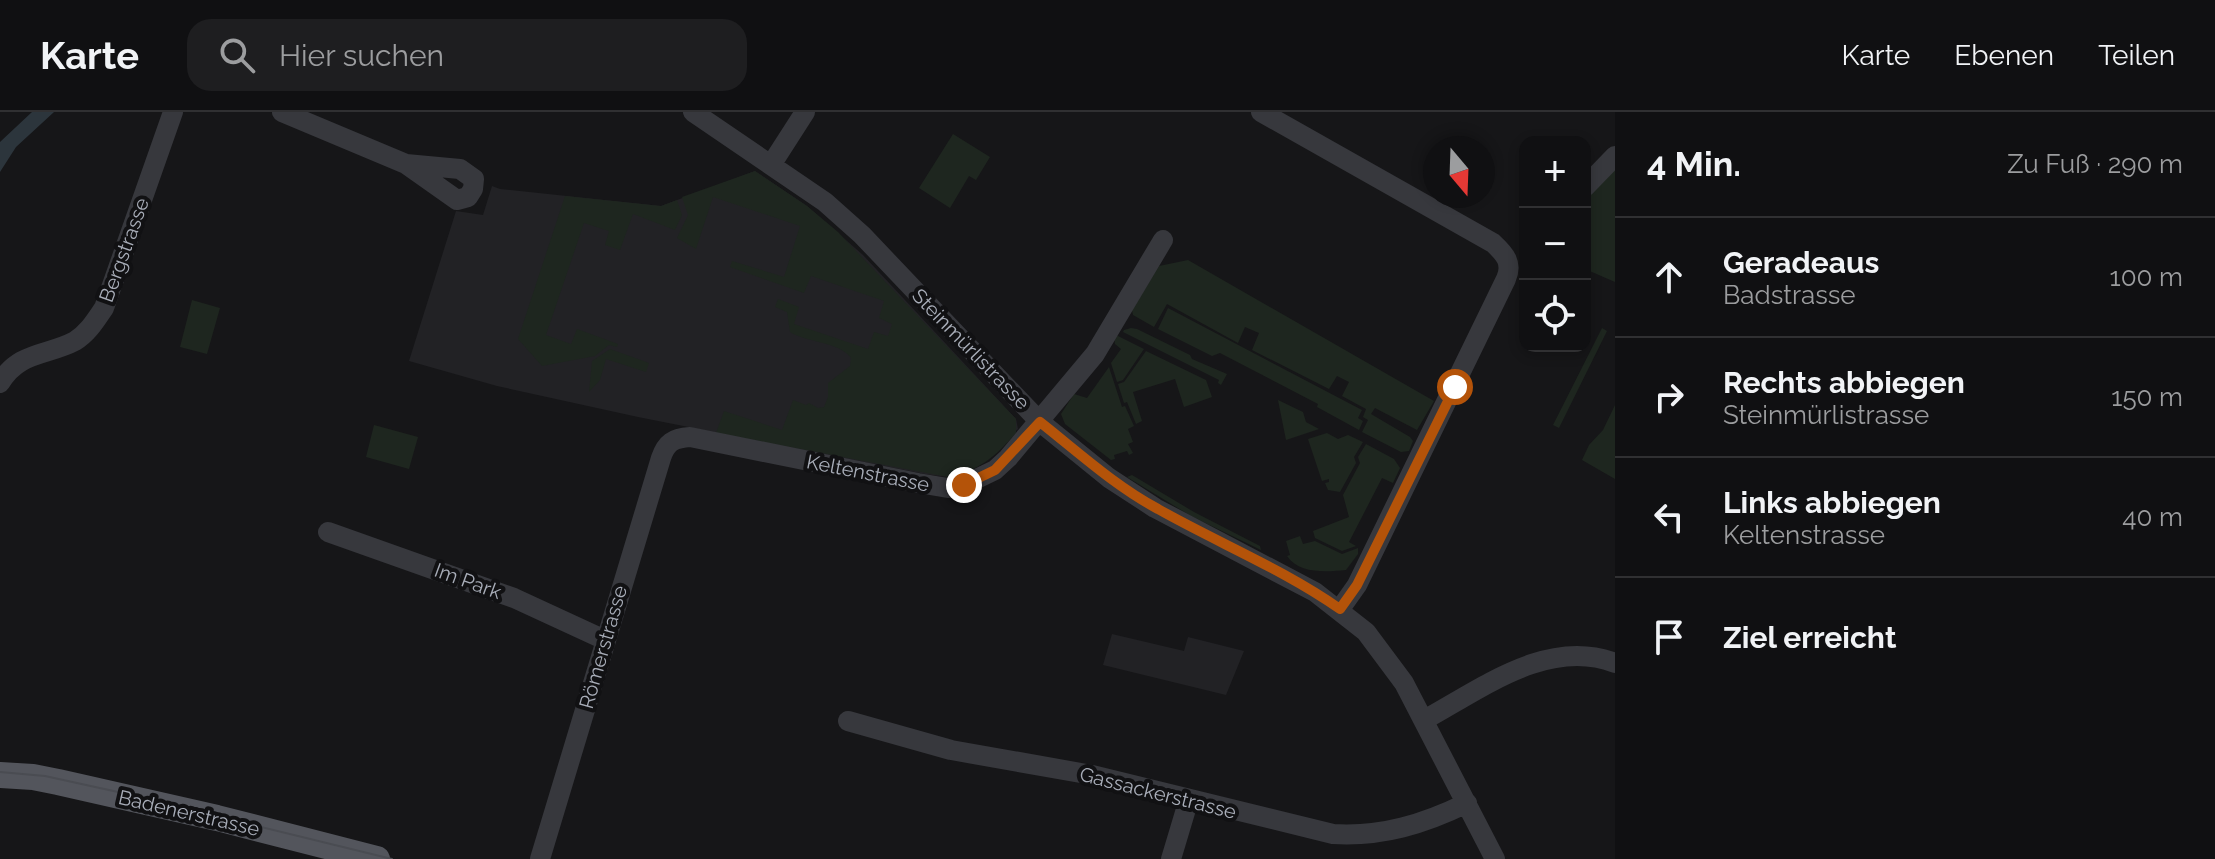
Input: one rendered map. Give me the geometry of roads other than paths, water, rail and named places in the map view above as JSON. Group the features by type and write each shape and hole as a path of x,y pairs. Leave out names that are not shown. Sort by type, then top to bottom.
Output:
{"main road":[{"name":"Badenerstrasse","path":"0,775 58,782 377,859"}],"street":[{"name":"Bergstrasse","path":"0,383 16,365 35,353 74,342 89,330 104,308 173,112"},
{"path":"282,112 406,164"},
{"name":"Steinmürlistrasse","path":"693,112 825,202 862,235 1040,422 1109,478 1155,508 1287,576 1340,609 1366,632 1386,656 1424,720 1495,859"},
{"path":"771,165 805,112"},
{"path":"1261,112 1293,120 1493,243 1516,254 1458,382 1357,585 1340,609"},
{"path":"1591,181 1615,156"},
{"name":"Keltenstrasse","path":"674,439 702,438 948,488 964,485 995,470 1040,422 1095,354 1163,240"},
{"name":"Römerstrasse","path":"540,859 664,448 674,439"},
{"name":"Im Park","path":"328,532 514,598 605,640"},
{"path":"1424,720 1525,667 1549,658 1575,655 1615,663"},
{"name":"Gassackerstrasse","path":"848,721 951,750 1092,775 1333,834 1357,836 1404,828 1437,818 1467,803"},
{"path":"1171,859 1189,799"}],"tram line":[{"path":"0,772 45,776 118,792 392,859"}]}
